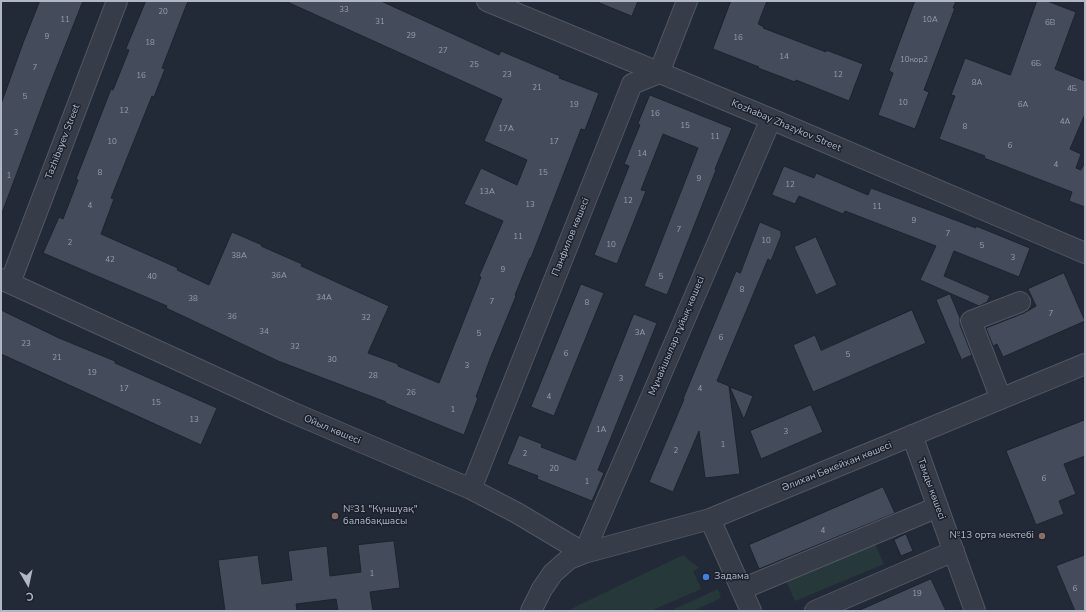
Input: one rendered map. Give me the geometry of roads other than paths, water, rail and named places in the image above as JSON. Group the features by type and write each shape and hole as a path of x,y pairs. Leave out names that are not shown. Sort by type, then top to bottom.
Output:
{"street":[{"name":"Tazhibayev Street","path":"5,281 117,1"},
{"name":"Kozhabay Zhazykov Street","path":"486,1 770,119 1085,253"},
{"path":"659,73 687,1"},
{"name":"Панфилов көшесі","path":"471,489 632,84 659,73"},
{"name":"Мұнайшылар тұйық көшесі","path":"584,553 770,119"},
{"name":"Ойыл көшесі","path":"5,281 289,411 471,489 517,513 584,553"},
{"path":"1001,399 971,322 1020,302"},
{"name":"Әлихан Бөкейхан көшесі","path":"584,553 710,519 1085,364"},
{"name":"Тамды көшесі","path":"912,436 975,611"},
{"path":"742,590 938,507"},
{"path":"710,519 751,611"},
{"path":"815,611 954,552"},
{"path":"531,611 542,589 554,573 569,559 584,553"}],"place":[{"name":"№31 \"Күншуақ\" балабақшасы","path":"335,516"},
{"name":"№13 орта мектебі","path":"1042,536"},
{"name":"Задама","path":"706,577"}]}
